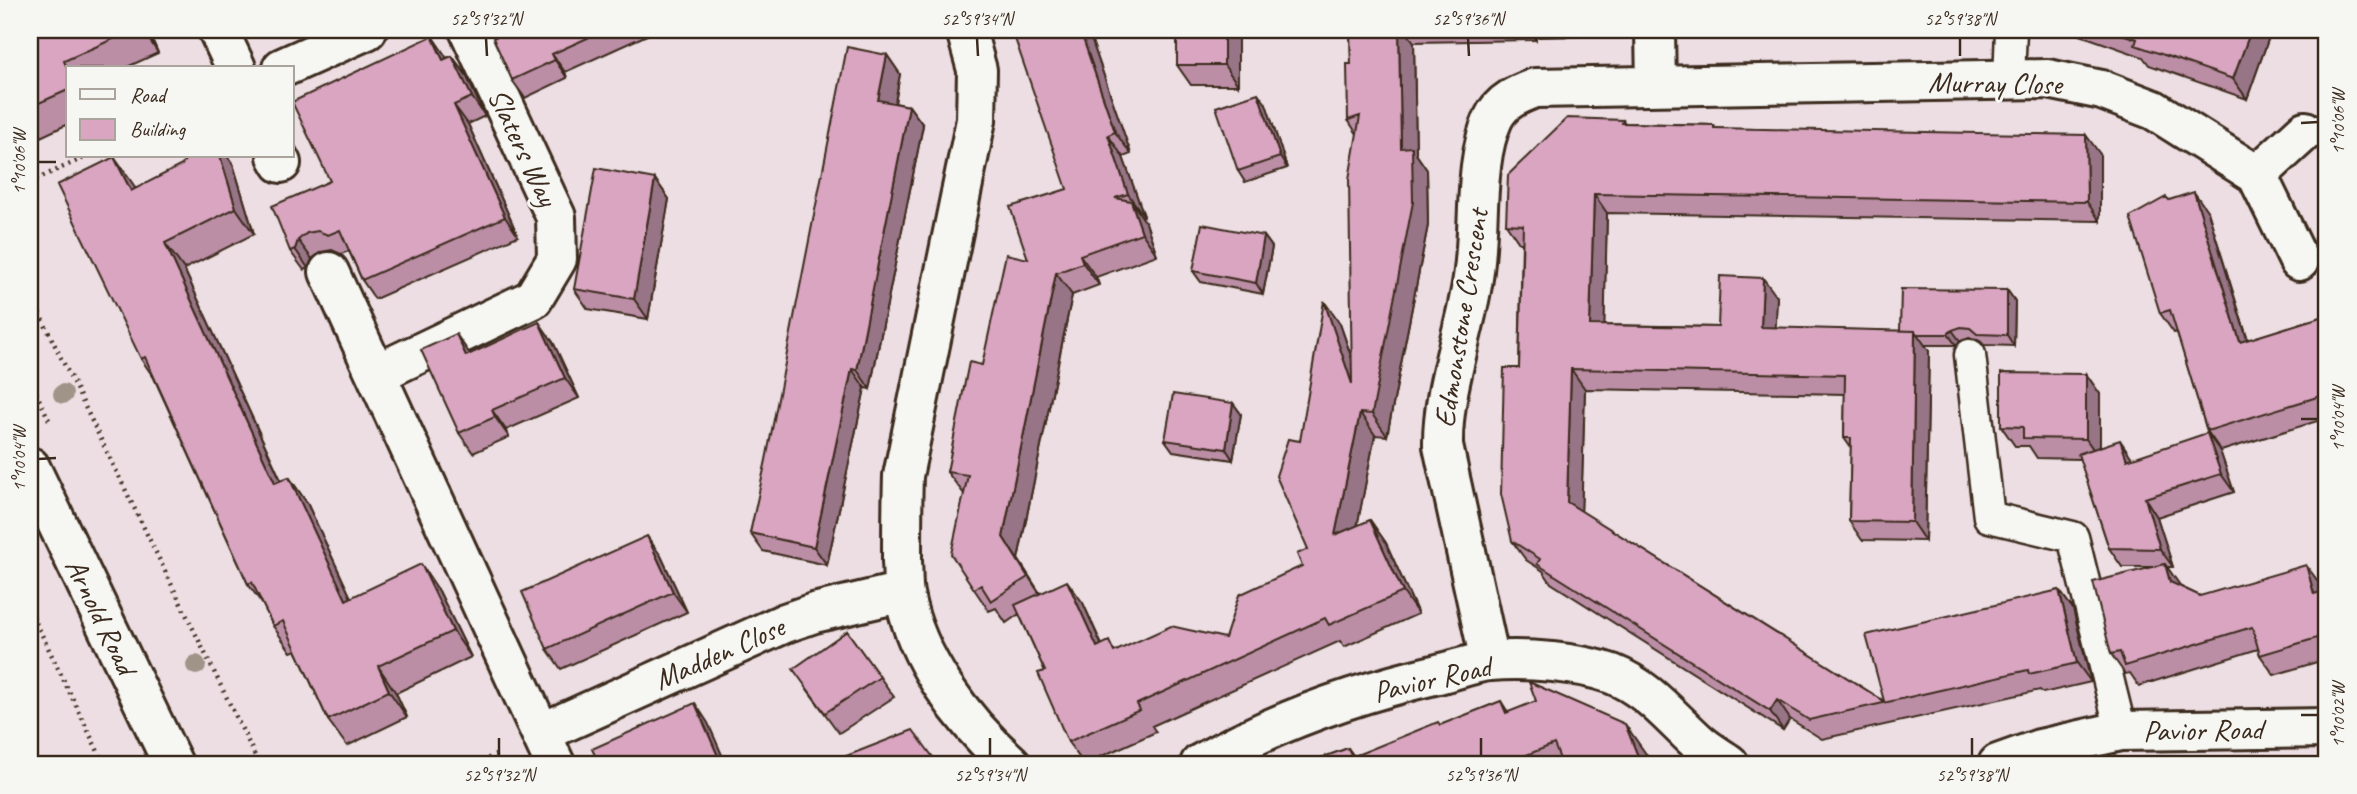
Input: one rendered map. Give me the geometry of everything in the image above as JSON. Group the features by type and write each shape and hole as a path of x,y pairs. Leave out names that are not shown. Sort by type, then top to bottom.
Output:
{"street":[{"path":"218,30 235,66"},
{"path":"286,66 367,30"},
{"name":"Slaters Way","path":"376,374 533,299 557,259 556,217 469,30"},
{"path":"966,30 977,70 975,120 903,476 903,592 913,627 947,694 985,741 1011,764"},
{"path":"1655,30 1656,86"},
{"name":"Murray Close","path":"1656,86 2048,79 2102,90 2154,110 2257,176"},
{"name":"Edmonstone Crescent","path":"1490,661 1442,437 1442,418 1473,278 1484,141 1495,115 1513,97 1535,88 1656,86"},
{"path":"2299,261 2257,176 2305,131"},
{"path":"329,272 548,749"},
{"name":"Arnold Road","path":"30,467 173,764"},
{"name":"Madden Close","path":"548,749 785,623 814,613 903,592"},
{"name":"Pavior Road","path":"1200,764 1231,746 1322,708 1490,661 1564,663 1611,674 1636,686 1701,744 1730,764"},
{"name":"Pavior Road","path":"1998,764 2040,749 2121,732 2327,728"}],"lane":[{"path":"2009,80 2011,30"},
{"path":"1970,355 1989,517 2073,537 2121,732"}],"path":[{"path":"30,182 84,158"},
{"path":"30,294 259,764"},
{"path":"30,610 104,764"}],"building":[{"path":"30,30 133,30 64,61 66,91 30,107"},
{"path":"510,30 605,30 552,54 555,60 512,80 493,38"},
{"path":"1012,30 1080,30 1115,132 1108,135 1128,194 1115,198 1131,201 1142,233 1080,255 1083,263 1056,273 1003,537 1028,577 991,601 981,585 974,589 951,554 968,475 947,472 969,362 982,365 1006,254 1028,259 1010,207 1067,189"},
{"path":"1177,30 1224,30 1224,65 1177,65"},
{"path":"1350,30 1399,30 1401,148 1412,147 1413,202 1372,414 1360,413 1335,535 1370,520 1403,592 1329,625 1325,618 1137,704 1140,710 1068,742 1038,673 1045,671 1015,605 1067,581 1097,647 1109,641 1114,652 1171,626 1225,638 1239,595 1302,566 1297,554 1308,549 1276,476 1288,439 1300,441 1324,301 1352,384 1349,179 1360,116 1348,120 1347,64 1351,64"},
{"path":"2109,30 2251,30 2233,79 2135,45 2137,39"},
{"path":"432,36 443,60 452,56 472,97 454,105 505,217 362,280 340,230 328,235 318,231 307,233 298,240 295,249 290,251 272,206 330,181 294,101"},
{"path":"847,47 887,55 878,100 909,106 857,370 852,369 814,547 750,533"},
{"path":"1258,93 1280,157 1238,171 1216,107"},
{"path":"1567,118 1623,120 1622,123 1714,125 1714,128 2086,135 2087,202 1594,194 1590,325 1718,327 1720,276 1763,278 1761,327 1915,331 1912,522 1849,521 1851,438 1844,438 1845,375 1571,369 1567,502 1884,701 1866,635 2059,590 2077,663 2029,674 2028,670 1809,720 1777,700 1770,711 1537,564 1540,559 1512,541 1501,494 1504,368 1519,368 1523,225 1506,224 1508,175"},
{"path":"112,158 114,158 131,191 182,165 186,158 221,158 236,208 165,243 275,483 289,477 346,600 421,564 453,631 378,666 389,691 328,720 283,621 273,626 252,582 248,584 145,357 141,359 57,185"},
{"path":"596,168 655,179 634,299 574,289"},
{"path":"2194,192 2240,342 2327,315 2327,394 2207,431 2170,310 2160,313 2130,217 2166,197 2169,200"},
{"path":"1202,224 1264,236 1256,283 1193,271"},
{"path":"1901,289 2007,290 2007,335 1977,334 1970,328 1961,327 1948,334 1900,331"},
{"path":"539,322 565,378 492,410 495,417 459,433 421,350 456,334 466,356"},
{"path":"2001,373 2086,374 2086,439 2023,438 2023,427 2001,426"},
{"path":"1173,394 1233,403 1226,449 1165,440"},
{"path":"2207,433 2221,474 2145,498 2160,549 2109,548 2078,454 2120,440 2127,460"},
{"path":"647,536 673,592 547,649 522,592"},
{"path":"2165,564 2170,582 2200,596 2306,565 2314,594 2327,590 2327,635 2260,655 2252,627 2125,666 2120,652 2111,654 2093,582"},
{"path":"847,631 880,677 825,713 793,669"},
{"path":"1529,682 1625,724 1641,764 1562,764 1554,744 1504,764 1305,764 1348,748 1352,757 1438,722 1440,725 1501,701 1506,713 1536,701"},
{"path":"695,703 721,763 599,764 592,749"},
{"path":"913,730 938,764 845,764 841,758"},
{"path":"2188,756 2191,764 2162,764"}]}
